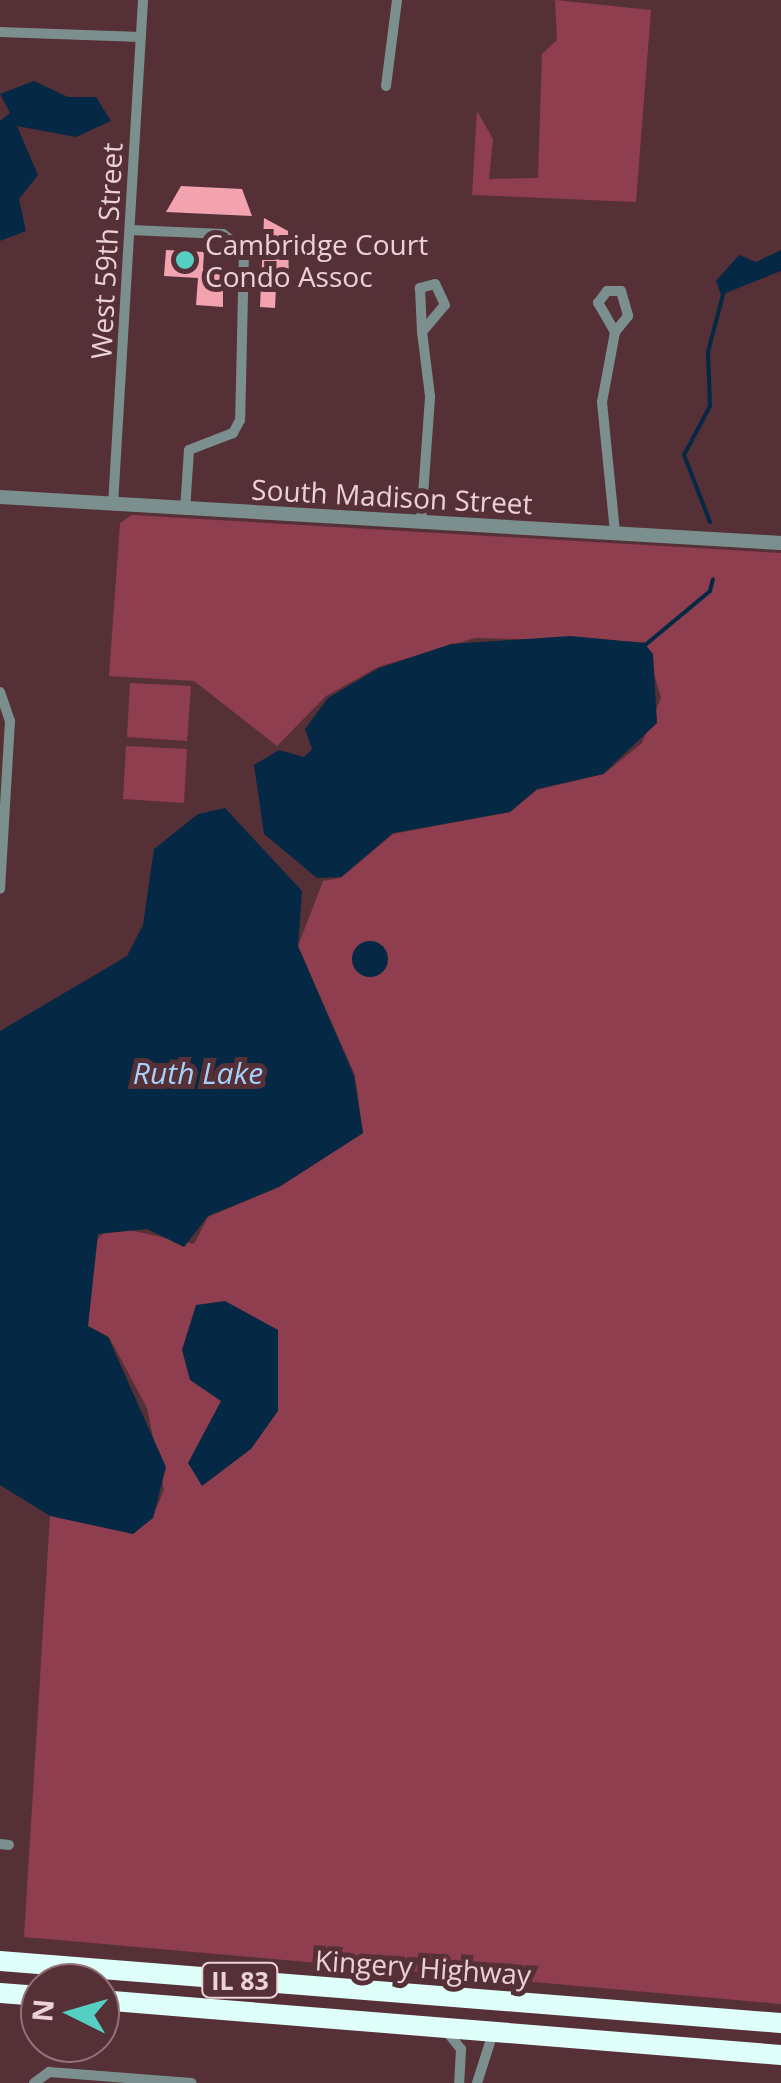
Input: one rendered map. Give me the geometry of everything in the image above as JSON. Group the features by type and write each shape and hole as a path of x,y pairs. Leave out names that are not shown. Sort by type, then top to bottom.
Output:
{"highway":[{"name":"Kingery Highway","path":"0,1962 781,2023"},
{"name":"Kingery Highway","path":"120,2002 781,2055"}],"street":[{"name":"West 59th Street","path":"113,505 143,0"},
{"path":"386,86 397,0"},
{"path":"0,32 141,37"},
{"path":"130,230 223,234 244,250 240,420 233,433 189,450 184,510"},
{"path":"422,332 430,396 422,523"},
{"path":"615,332 601,429 615,533"},
{"name":"South Madison Street","path":"0,497 781,543"},
{"path":"0,692 10,721 0,890"},
{"path":"433,2026 461,2049 459,2083"},
{"path":"477,2083 494,2031"},
{"path":"34,2083 49,2072 192,2083"}],"shaded area":[{"path":"555,0 651,10 636,202 472,195 477,111 493,139 489,179 538,178 542,54 557,40"},
{"path":"132,515 781,553 781,2004 24,1937 50,1516 152,1519 164,1490 147,1408 109,1337 88,1326 93,1244 110,1226 194,1244 208,1217 279,1187 363,1133 355,1075 298,946 323,881 341,878 393,834 510,812 537,790 604,774 642,743 661,698 645,642 475,638 378,667 326,696 277,746 194,681 109,676 120,523"},
{"path":"130,683 191,686 187,741 127,737"},
{"path":"126,746 187,749 184,803 123,799"}],"water":[{"path":"34,81 68,97 96,97 111,121 76,137 17,126 38,175 19,199 26,231 0,241 0,121 10,113 0,94"},
{"path":"781,250 781,271 721,295 716,281 739,255 756,262"},
{"path":"571,636 644,643 653,654 657,723 603,774 537,789 510,812 393,833 341,877 317,878 264,834 254,765 279,750 304,757 312,749 305,729 328,698 379,668 451,644"},
{"name":"Ruth Lake","path":"225,808 302,891 298,946 354,1076 363,1133 279,1187 208,1216 184,1247 147,1229 98,1234 88,1326 108,1337 166,1467 153,1518 133,1534 50,1516 0,1485 0,1031 127,956 143,925 154,849 198,814"},
{"path":"370,941 382,947 388,959 382,971 370,977 358,971 352,959 358,947"},
{"path":"225,1301 278,1330 278,1411 251,1449 202,1486 188,1463 221,1401 190,1380 182,1350 196,1305"}],"building":[{"path":"181,186 242,189 252,216 166,212"},
{"path":"264,218 288,231 289,288 276,287 275,308 260,307"},
{"path":"166,250 204,252 203,269 223,269 223,307 196,305 198,278 164,276"}],"waterway":[{"path":"710,522 684,455 710,406 708,352 724,291"},
{"path":"644,646 710,591 713,579"}],"place":[{"name":"Cambridge Court Condo Assoc","path":"185,260"}]}
